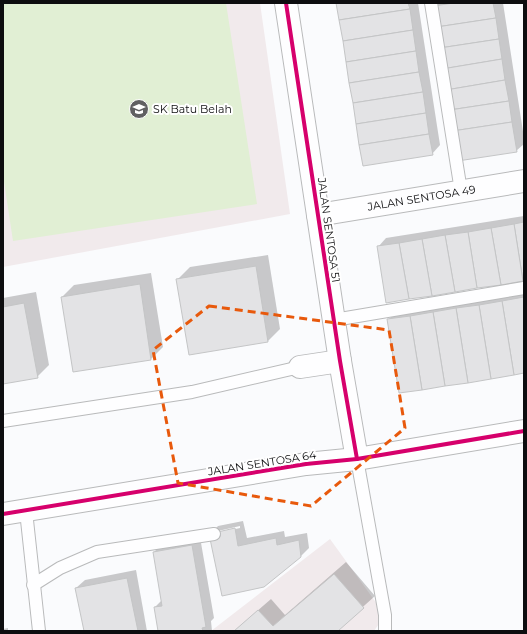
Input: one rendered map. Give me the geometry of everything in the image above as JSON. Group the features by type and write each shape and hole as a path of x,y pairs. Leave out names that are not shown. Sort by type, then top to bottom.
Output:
{"street":[{"name":"JALAN SENTOSA 51","path":"286,3 340,361 357,459"},
{"name":"JALAN SENTOSA 49","path":"318,215 524,181"},
{"path":"300,367 340,361"},
{"name":"JALAN SENTOSA 64","path":"3,514 306,464 357,459 524,431"}],"lane":[{"path":"431,3 461,191"},
{"path":"334,320 524,288"},
{"path":"3,421 192,392 300,367"},
{"path":"357,459 385,615 385,631"},
{"path":"26,511 39,631"},
{"path":"33,585 60,568 97,552 214,534"}],"highlighted area":[{"path":"209,306 389,330 405,428 311,506 178,483 153,350"}],"shaded area":[{"name":"SK Batu Belah","path":"3,3 260,3 290,214 3,267"},
{"path":"330,539 385,615 374,631 211,631"}],"green space":[{"name":"SK Batu Belah","path":"3,3 226,3 257,204 13,241 3,175"}],"building":[{"path":"336,3 408,3 410,9 339,20"},
{"path":"454,3 493,3 496,18 430,28 426,7"},
{"path":"410,9 413,30 343,41 339,20"},
{"path":"496,18 499,39 433,49 430,28"},
{"path":"413,30 416,51 346,62 343,41"},
{"path":"499,39 502,59 436,70 433,49"},
{"path":"416,51 419,72 349,83 346,62"},
{"path":"502,59 505,80 440,91 436,70"},
{"path":"419,72 423,92 353,103 349,83"},
{"path":"505,80 509,101 443,111 440,91"},
{"path":"423,92 426,113 356,124 353,103"},
{"path":"509,101 512,122 446,132 443,111"},
{"path":"426,113 429,134 359,145 356,124"},
{"path":"512,122 517,152 451,162 446,132"},
{"path":"429,134 433,155 363,166 359,145"},
{"path":"524,222 524,280 523,281 514,224"},
{"path":"514,224 523,281 501,285 491,228"},
{"path":"491,228 501,285 477,288 468,232"},
{"path":"468,232 477,288 455,292 445,235"},
{"path":"445,235 455,292 432,296 422,239"},
{"path":"422,239 432,296 409,299 399,243"},
{"path":"399,243 409,299 386,303 377,246"},
{"path":"256,266 268,342 189,355 176,279"},
{"path":"140,284 151,360 73,372 61,297"},
{"path":"524,297 524,373 514,375 502,301"},
{"path":"502,301 514,375 491,379 479,305"},
{"path":"24,303 38,378 3,384 3,307"},
{"path":"479,305 491,379 468,383 456,308"},
{"path":"456,308 468,383 445,386 433,312"},
{"path":"433,312 445,386 422,390 410,316"},
{"path":"410,316 422,390 399,393 387,319"},
{"path":"235,528 238,546 276,538 277,545 299,540 301,557 264,587 222,596 209,534"},
{"path":"192,545 206,627 202,628 203,631 158,631 154,607 162,606 153,552"},
{"path":"334,574 364,608 338,631 234,631 258,610 273,626"},
{"path":"127,578 138,631 84,631 75,588"}],"cycle path":[{"path":"286,3 340,361 357,459"},
{"path":"3,514 306,464 357,459 524,431"}],"place":[{"name":"SK Batu Belah","path":"139,109"}]}
